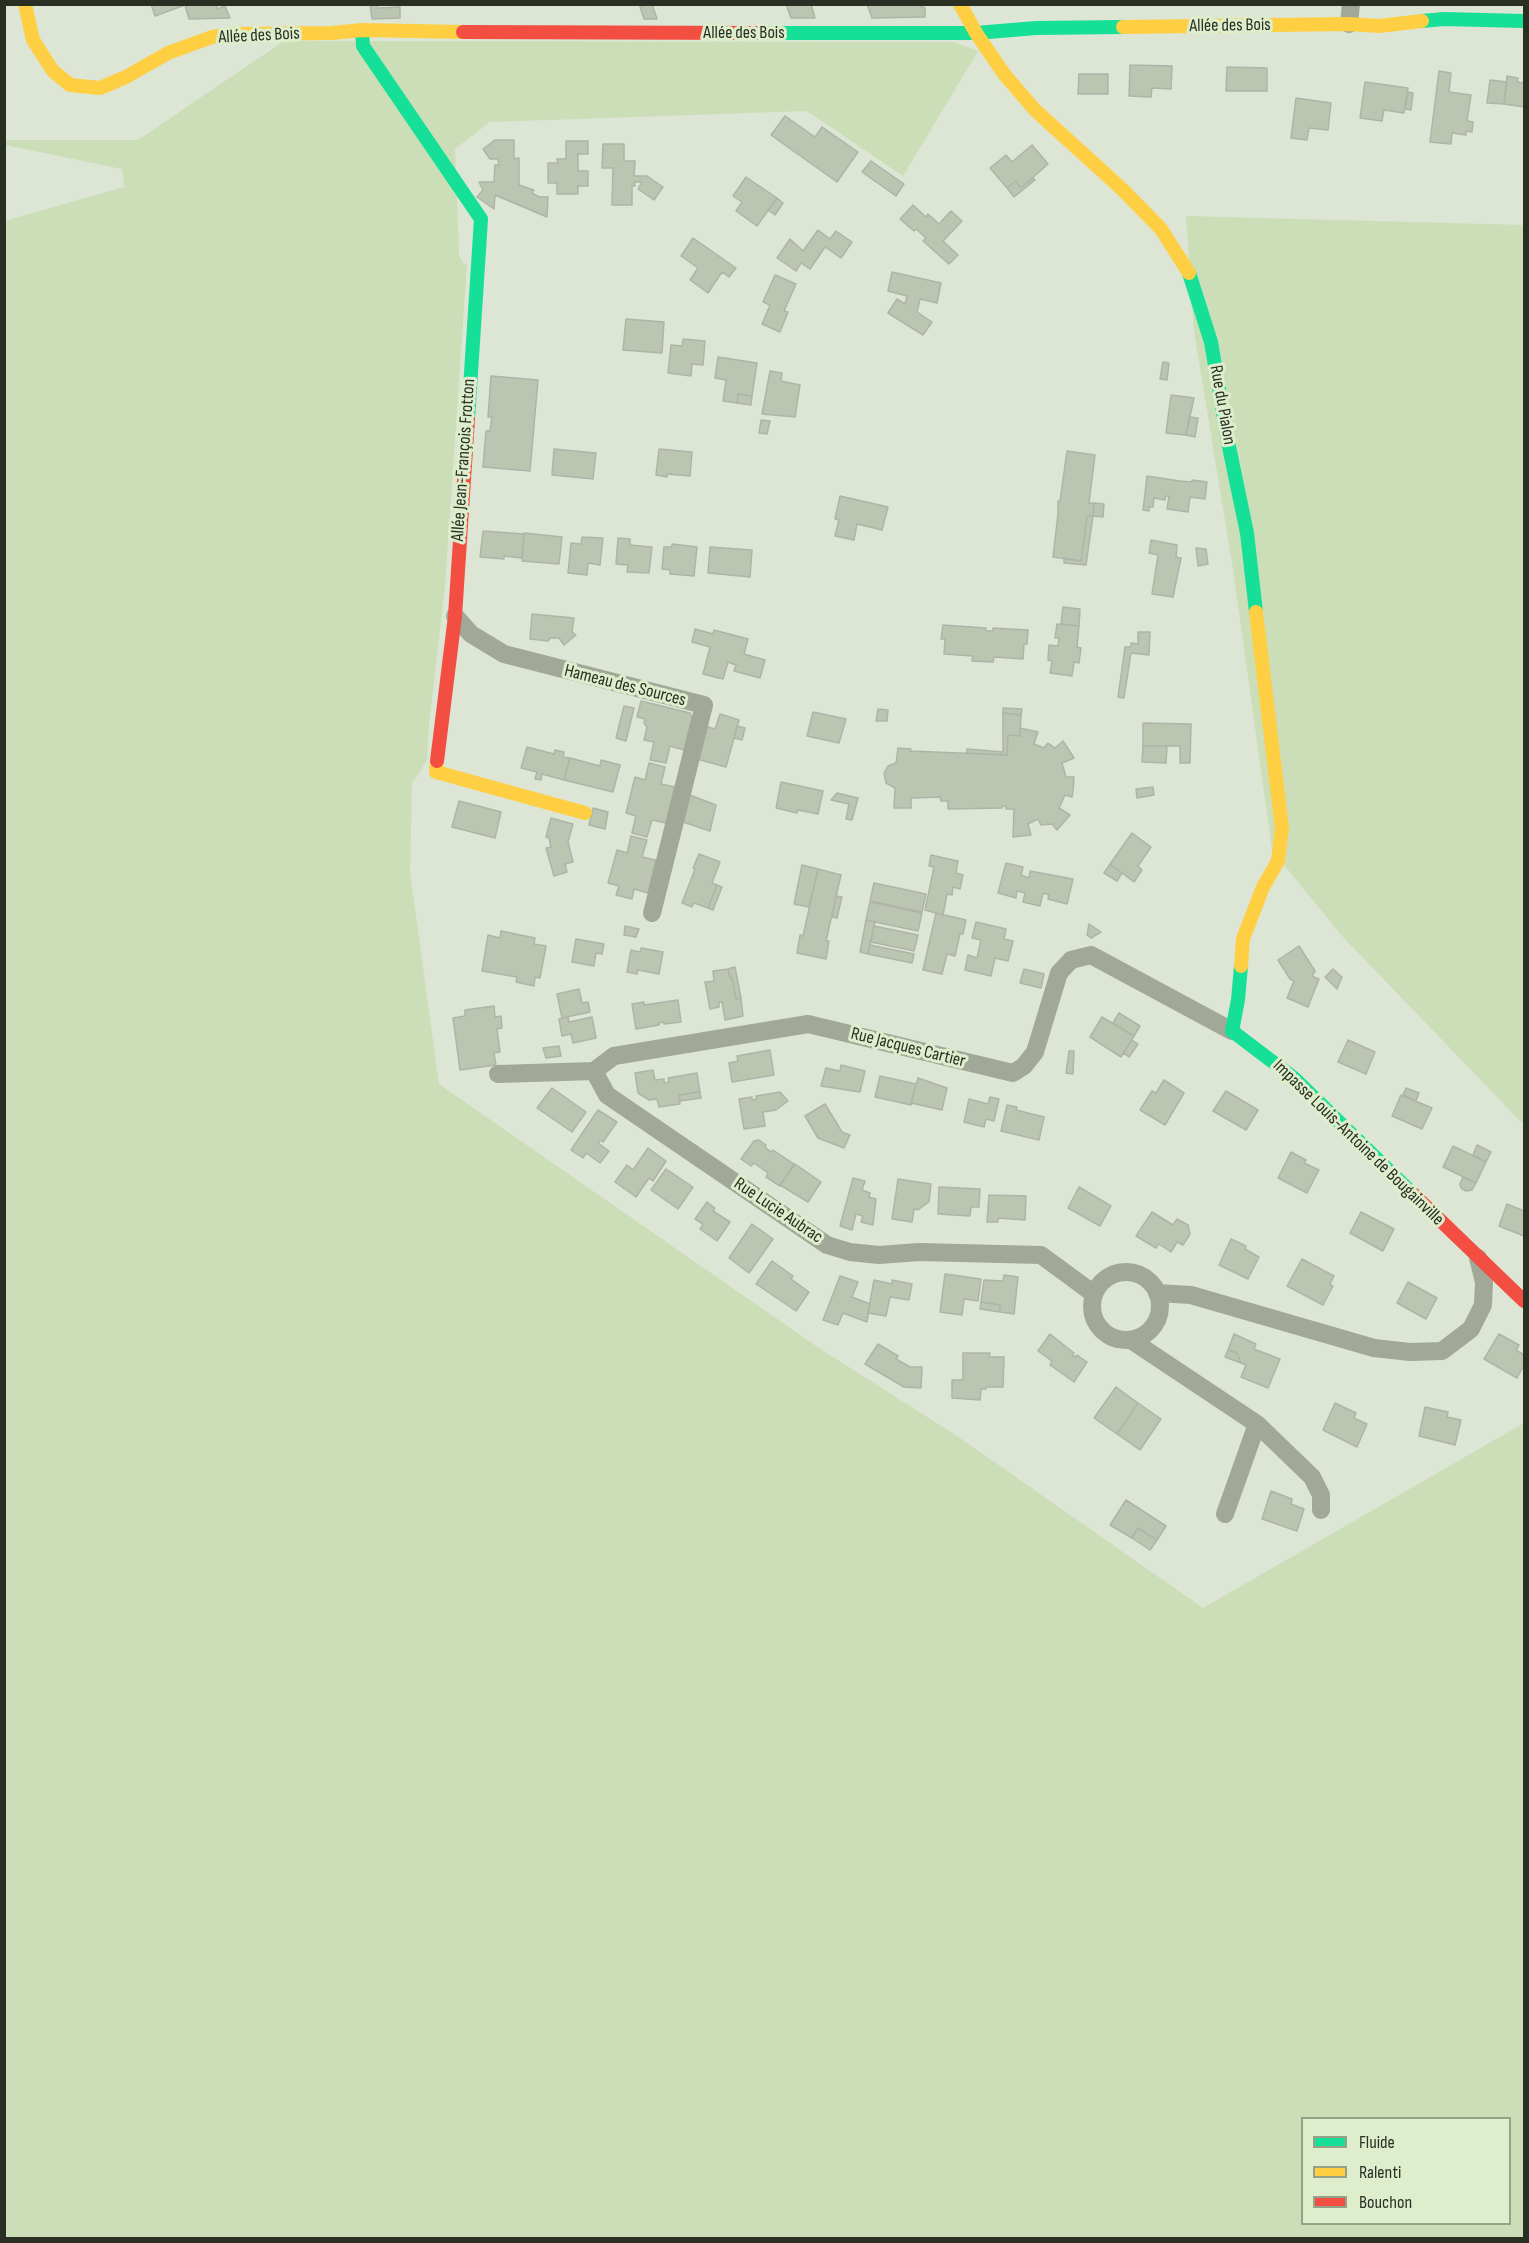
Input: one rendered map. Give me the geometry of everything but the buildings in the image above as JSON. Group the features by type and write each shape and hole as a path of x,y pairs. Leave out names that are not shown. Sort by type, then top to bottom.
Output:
{"street":[{"name":"Allée des Bois","path":"25,4 33,40 53,71 70,85 100,88 168,53 212,37 230,34 332,33 362,30 510,33 976,33 1036,28 1348,24 1379,26 1444,19 1524,21"},
{"name":"Rue du Pialon","path":"960,4 976,33 1004,74 1035,110 1123,190 1161,229 1192,277 1211,342 1228,442 1247,533 1282,828 1278,861 1263,887 1243,939 1238,1000 1232,1030"},
{"path":"1348,24 1352,4"},
{"name":"Allée Jean-François Frotton","path":"362,30 363,46 481,219 455,616 436,772 585,813"},
{"name":"Hameau des Sources","path":"455,616 471,634 504,654 704,705 652,913"},
{"name":"Rue Jacques Cartier","path":"594,1071 614,1056 808,1024 1013,1073 1024,1066 1035,1052 1059,973 1071,960 1091,956 1232,1030"},
{"name":"Impasse Louis-Antoine de Bougainville","path":"1232,1030 1294,1078 1524,1301"},
{"path":"498,1074 594,1071"},
{"name":"Rue Lucie Aubrac","path":"594,1071 607,1095 827,1245 849,1252 879,1255 919,1252 1041,1255 1094,1294"},
{"path":"1157,1293 1191,1295 1374,1348 1410,1352 1442,1351 1471,1329 1483,1305 1484,1282 1478,1258"},
{"path":"1131,1340 1142,1336 1157,1320 1160,1307 1157,1293 1147,1279 1129,1272 1117,1273 1104,1280 1094,1294 1092,1311 1097,1324 1110,1336 1131,1340 1257,1424 1312,1478 1321,1496 1321,1510"},
{"path":"1225,1514 1257,1424"}],"green space":[{"path":"284,41 953,42 978,51 903,176 807,111 490,122 455,149 459,255 463,263 467,264 445,587 427,760 412,784 410,872 439,1084 816,1346 960,1438 1203,1608 1524,1423 1524,2238 5,2238 4,221 124,187 122,169 5,145 5,140 138,140"},
{"path":"1186,216 1524,225 1524,1125 1342,936 1272,850 1233,569 1194,331"}],"traffic: fast":[{"path":"1422,21 1444,19 1524,21"},
{"path":"756,33 976,33 1036,28 1123,27"},
{"path":"362,30 363,46 481,219 468,419"},
{"path":"1189,273 1211,342 1228,442 1247,533 1256,612"},
{"path":"1241,966 1232,1031 1294,1078 1413,1194"}],"traffic: slow":[{"path":"25,4 33,40 53,71 70,85 100,88 126,77 168,53 212,37 230,34 332,33 362,30 463,32"},
{"path":"960,4 976,33 1004,74 1035,110 1123,190 1161,229 1189,273"},
{"path":"1123,27 1349,24 1379,26 1422,21"},
{"path":"1241,966 1243,939 1263,887 1278,861 1282,828 1256,612"},
{"path":"437,761 436,772 585,813"}],"traffic: jam":[{"path":"463,32 756,33"},
{"path":"437,761 455,616 468,419"},
{"path":"1413,1194 1524,1301"}]}
